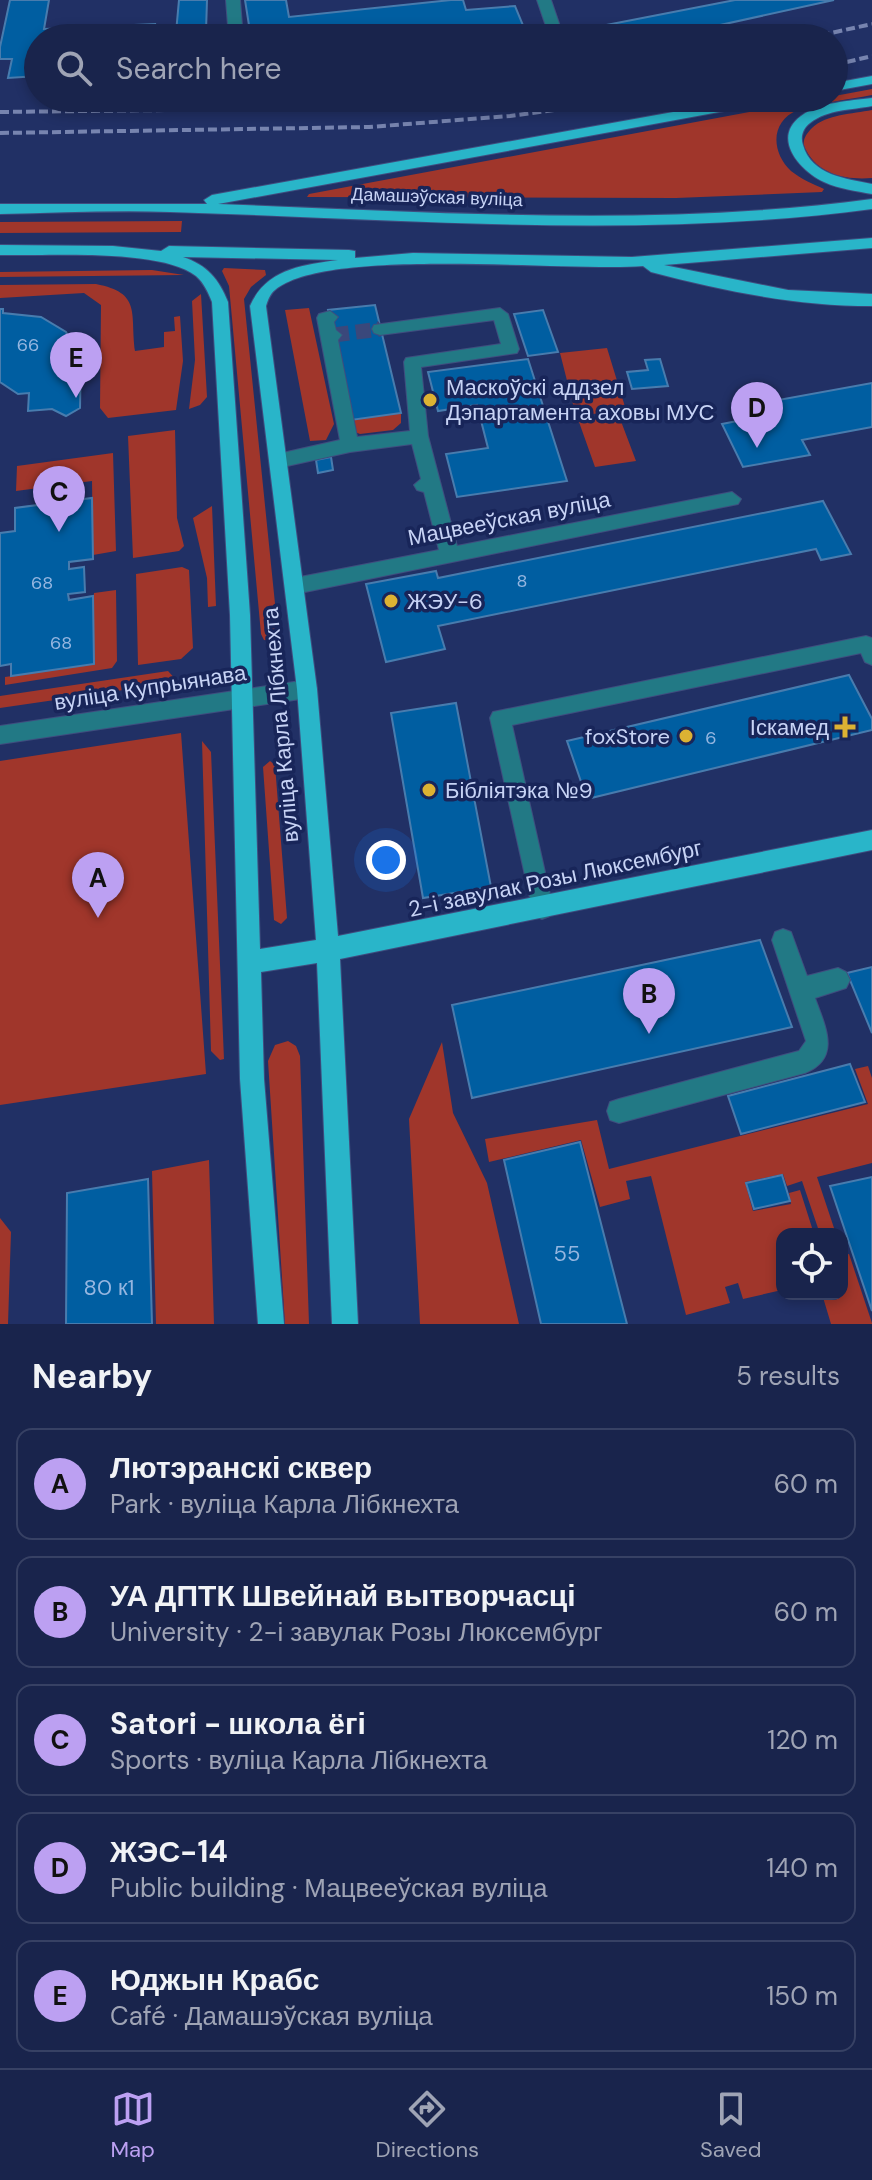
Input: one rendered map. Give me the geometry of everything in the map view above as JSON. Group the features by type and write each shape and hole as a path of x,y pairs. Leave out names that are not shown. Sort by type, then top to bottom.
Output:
{"main road":[{"path":"848,84 872,80"},
{"path":"848,106 872,102"},
{"path":"165,207 341,179 699,112"},
{"path":"818,112 803,120 794,132 793,142 809,168 829,179 872,189"},
{"name":"Дамашэўская вуліца","path":"0,209 165,207 578,222 797,214 872,204"},
{"path":"0,250 235,250 426,259 632,262 872,243"},
{"name":"вуліца Карла Лібкнехта","path":"101,251 191,264 209,275 216,287 233,489 252,1079 271,1324"},
{"name":"вуліца Карла Лібкнехта","path":"345,1324 328,949 307,689 258,306 269,286 295,275 323,269 426,259"},
{"path":"632,262 688,276 801,296 844,301 872,300"},
{"name":"2-і завулак Розы Люксембург","path":"248,963 542,908 872,840"}],"street":[{"path":"233,0 235,24"},
{"path":"544,0 552,24"},
{"path":"380,329 500,314 511,349 412,362 427,485 450,554"},
{"path":"338,367 350,445"},
{"path":"278,461 350,445 419,436"},
{"name":"Мацвееўская вуліца","path":"295,586 732,499"},
{"path":"542,908 500,718 870,647"},
{"name":"вуліца Купрыянава","path":"0,735 241,696 307,689"},
{"path":"619,1111 805,1061 814,1054 818,1041 783,940"},
{"path":"802,989 838,980"}],"shaded area":[{"path":"872,89 872,95 848,99 848,93"},
{"path":"872,110 872,178 834,174 818,165 804,141 812,128 832,117"},
{"path":"749,112 794,112 778,129 776,138 780,155 791,171 824,189 822,192 676,198 307,197 309,194"},
{"path":"182,221 181,232 0,233 0,222"},
{"path":"224,268 265,270 266,275 251,287 244,299 278,633 271,641 264,640 261,634 229,286 222,271"},
{"path":"152,270 184,275 0,277 0,272"},
{"path":"96,284 111,288 127,299 133,315 135,351 164,347 164,332 175,331 174,317 180,316 183,361 176,410 108,418 100,408 101,305 84,293 0,298 0,285"},
{"path":"201,294 207,397 200,405 189,409 195,360 192,301"},
{"path":"309,308 334,424 326,440 310,441 285,310"},
{"path":"607,348 626,410 576,416 560,353"},
{"path":"401,413 401,423 393,430 360,434 355,432 351,420"},
{"path":"619,416 636,461 595,467 579,422"},
{"path":"175,430 177,518 184,546 179,551 133,558 128,436"},
{"path":"113,453 116,551 93,555 92,481 16,491 17,466"},
{"path":"212,506 216,606 208,607 207,578 193,518"},
{"path":"182,567 189,570 193,648 181,659 138,665 136,574"},
{"path":"116,590 117,661 112,668 5,685 5,677 94,664 94,593"},
{"path":"168,671 178,682 0,708 0,696"},
{"path":"181,733 206,1074 0,1105 0,761"},
{"path":"202,741 211,752 224,1059 220,1060 211,1051"},
{"path":"270,761 275,765 287,918 281,924 274,920 263,767"},
{"path":"288,1041 296,1046 300,1056 309,1324 285,1324 268,1061 275,1045"},
{"path":"442,1042 453,1113 487,1183 519,1324 420,1324 409,1119"},
{"path":"868,1066 872,1078 872,1163 817,1177 834,1228 818,1228 802,1181 787,1186 783,1174 745,1182 753,1211 791,1204 789,1193 800,1190 812,1228 776,1228 776,1291 743,1299 738,1283 725,1287 730,1303 686,1315 651,1176 626,1181 630,1199 600,1207 581,1140 489,1162 485,1139 597,1120 609,1169 868,1104 855,1069"},
{"path":"209,1160 214,1324 156,1324 152,1171"},
{"path":"0,1218 11,1232 8,1324 0,1324"},
{"path":"848,1254 872,1324 831,1324 824,1300 848,1300"}],"building":[{"path":"10,0 49,0 45,24 24,24 24,77 8,78 12,59 0,59"},
{"path":"179,0 207,0 206,24 177,24"},
{"path":"245,0 286,0 289,17 463,0 466,10 515,6 522,24 249,24"},
{"path":"735,0 834,0 725,24 611,24"},
{"path":"375,305 401,413 351,420 328,310"},
{"path":"0,309 3,313 41,317 66,332 74,355 81,355 80,408 66,416 52,409 28,411 29,393 18,394 0,382"},
{"path":"543,310 558,352 528,356 514,314"},
{"path":"528,359 567,481 457,497 446,454 488,448 477,405 438,411 428,372"},
{"path":"660,359 668,386 632,389 627,372 648,370 645,360"},
{"path":"872,383 872,427 802,440 810,455 743,467 722,424 747,419 740,407"},
{"path":"331,457 333,470 318,473 316,460"},
{"path":"92,498 93,559 69,562 69,569 84,567 85,592 68,594 69,600 93,596 94,664 11,676 11,664 0,666 0,533 15,531 15,508"},
{"path":"823,501 851,554 821,560 816,549 438,626 445,649 386,662 366,584 436,571 438,578"},
{"path":"849,675 872,719 872,730 587,799 567,741"},
{"path":"456,703 491,887 423,898 391,713"},
{"path":"760,940 792,1027 472,1098 452,1005"},
{"path":"872,967 872,1033 847,973"},
{"path":"850,1064 865,1102 741,1134 728,1096"},
{"path":"580,1142 627,1324 541,1324 504,1160"},
{"path":"782,1175 790,1201 754,1209 746,1183"},
{"path":"872,1177 872,1311 848,1240 848,1228 844,1228 830,1186"},
{"path":"148,1179 152,1324 66,1324 67,1193"}],"tunnel":[{"path":"334,335 380,329"}],"railway":[{"path":"848,29 872,24"},
{"path":"848,62 872,56"},
{"path":"0,112 24,112"},
{"path":"0,133 369,127 539,112"}],"place":[{"name":"Юджын Крабс","path":"76,398"},
{"name":"Маскоўскі аддзел Дэпартамента аховы МУС","path":"430,400"},
{"name":"ЖЭС-14","path":"757,448"},
{"name":"Satori - школа ёгі","path":"59,532"},
{"name":"ЖЭУ-6","path":"391,601"},
{"name":"Іскамед","path":"845,727"},
{"name":"foxStore","path":"686,736"},
{"name":"Бібліятэка №9","path":"429,790"},
{"name":"Лютэранскі сквер","path":"98,918"},
{"name":"УА ДПТК Швейнай вытворчасці","path":"649,1034"}]}
